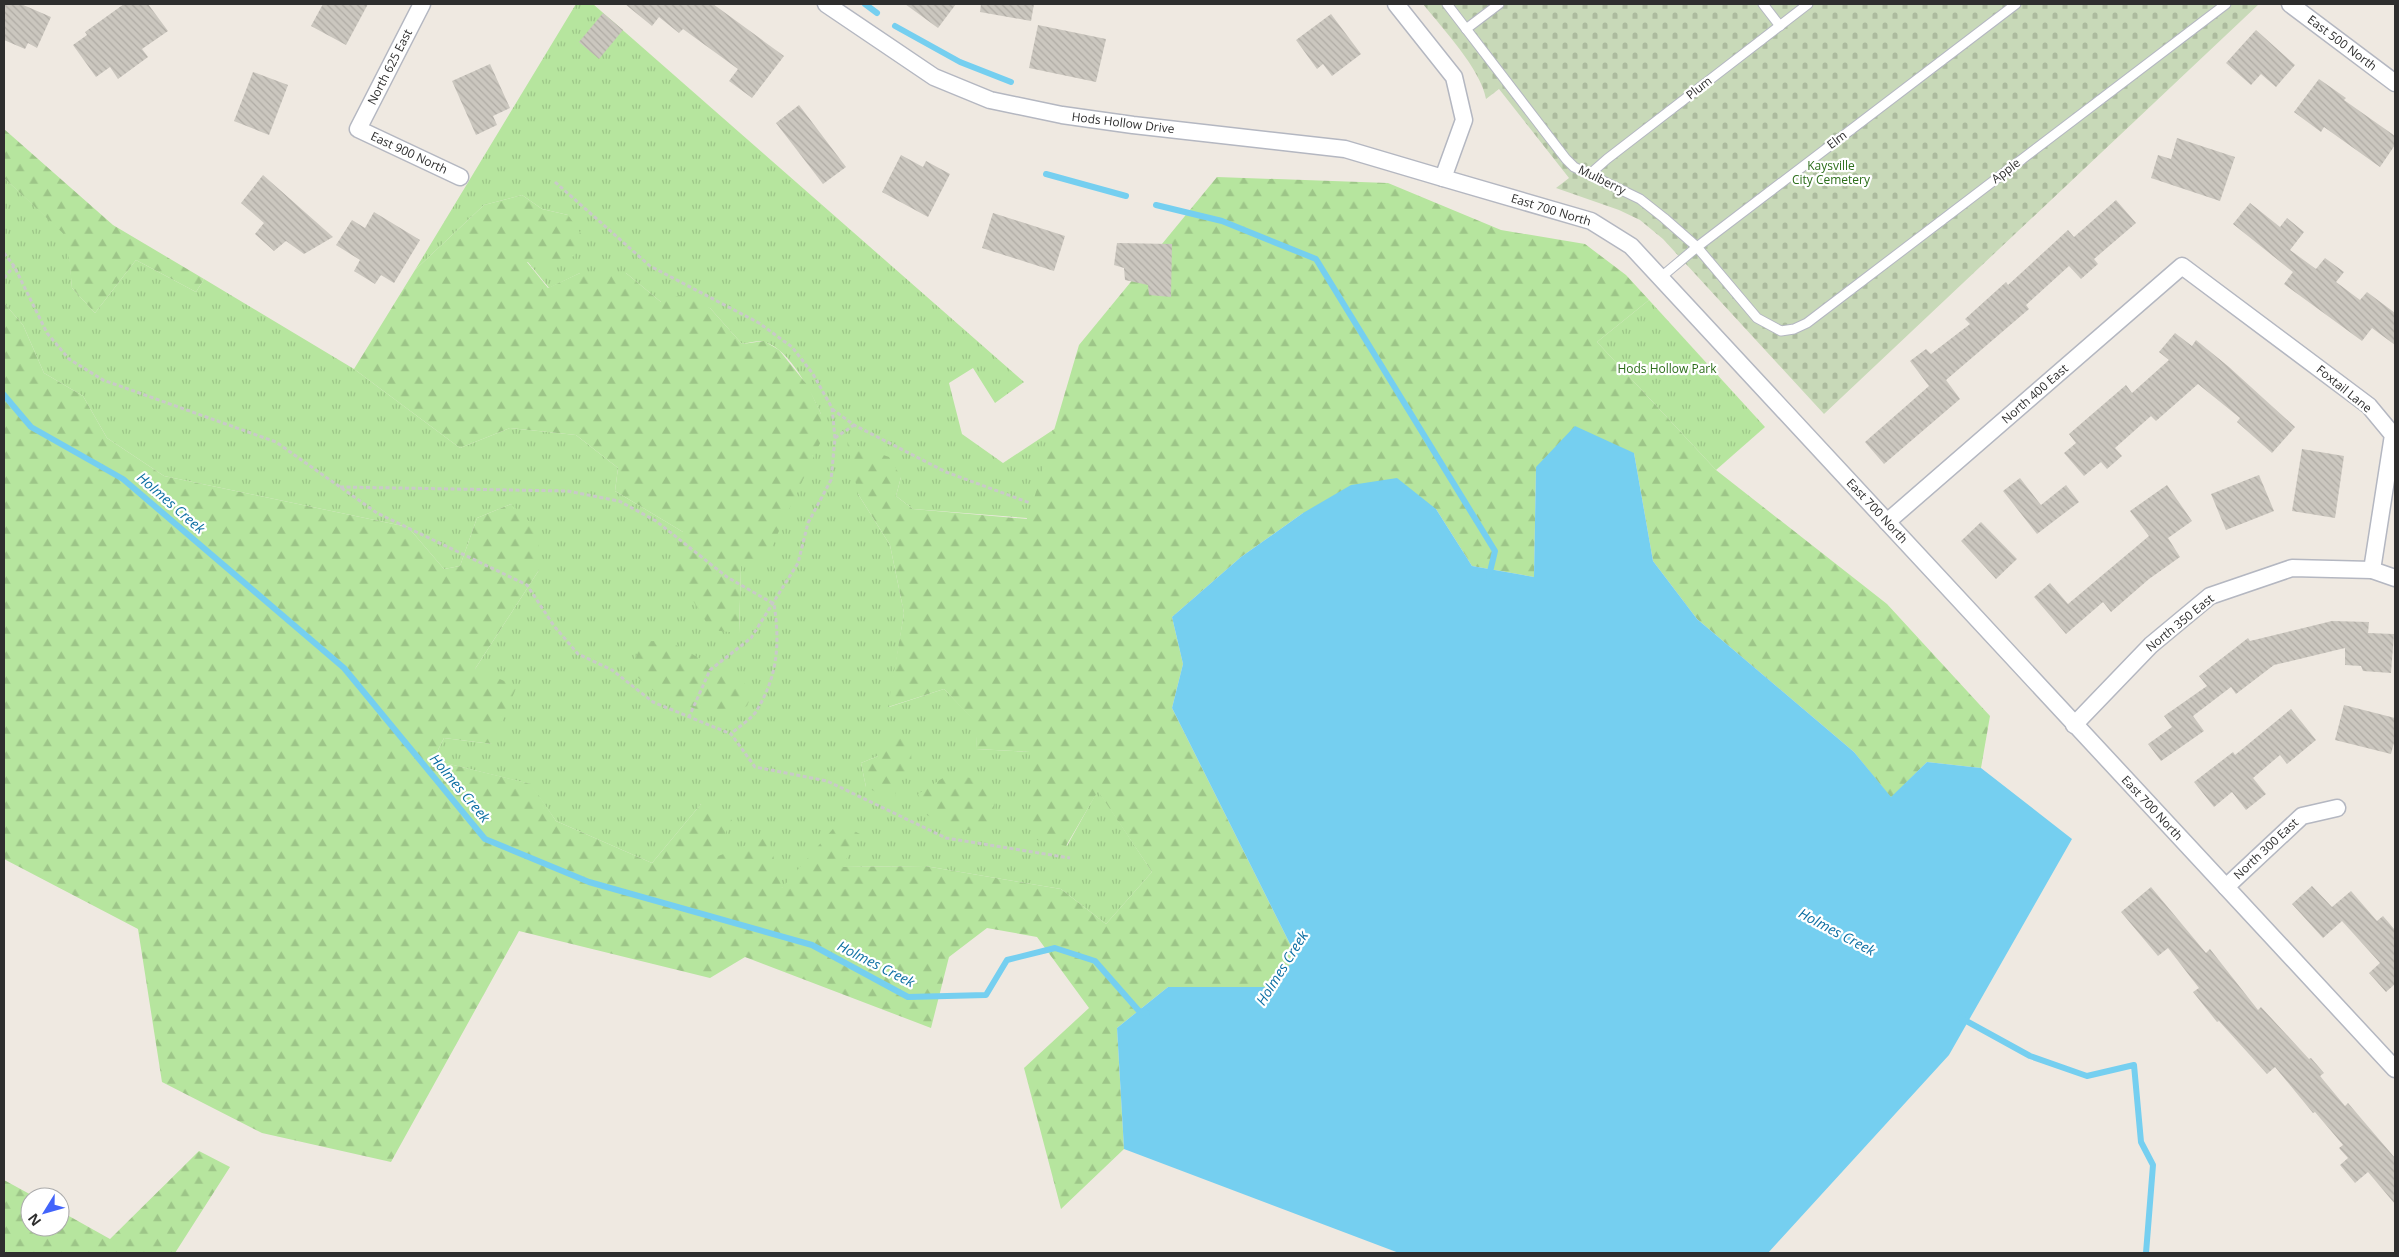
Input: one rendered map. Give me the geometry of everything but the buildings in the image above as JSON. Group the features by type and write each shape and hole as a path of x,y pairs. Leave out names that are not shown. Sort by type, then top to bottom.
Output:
{"street":[{"name":"North 625 East","path":"358,129 422,4"},
{"name":"Hods Hollow Drive","path":"826,4 934,77 990,100 1062,115 1133,125 1344,149 1443,178"},
{"path":"1396,4 1454,77 1464,120 1443,178"},
{"name":"East 500 North","path":"2290,4 2395,83"},
{"name":"East 900 North","path":"358,129 460,178"},
{"name":"East 700 North","path":"1443,178 1591,221 1631,246 2395,1069"},
{"name":"North 400 East","path":"1887,522 2182,266"},
{"name":"Foxtail Lane","path":"2182,266 2368,406 2393,435 2372,570"},
{"name":"North 350 East","path":"2074,725 2151,644 2210,596 2292,568 2372,570 2395,578"},
{"name":"North 300 East","path":"2226,886 2302,816 2337,808"}],"lane":[{"name":"Mulberry","path":"1447,4 1566,160 1574,167 1640,199 1697,247 1757,318 1781,331"},
{"path":"1466,29 1499,4"},
{"path":"1763,4 1780,26"},
{"name":"Plum","path":"1590,174 1607,158 1808,4"},
{"name":"Elm","path":"1660,278 1697,247 2016,4"},
{"name":"Apple","path":"1781,331 1794,329 1807,322 2226,4"}],"path":[{"path":"555,182 650,266 759,323 792,347 813,374 832,408 854,425 946,472 1030,503"},
{"path":"4,253 14,266 47,333 69,359 103,380 276,442 377,513 527,585 554,626 578,654 612,670 653,702 731,734 754,767 826,781 946,838 1070,858"},
{"path":"4,278 14,266"},
{"path":"689,717 710,670 751,638 798,563 808,523 831,480 835,438 832,408"},
{"path":"835,438 854,425"},
{"path":"340,487 567,491 619,502 656,522 727,577 774,604"},
{"path":"731,734 756,711 776,665 778,631 774,604"}],"green space":[{"path":"576,4 593,4 1024,382 995,403 973,368 949,383 962,434 1003,463 1068,420 1020,549 1027,518 913,509 896,496 901,477 858,494 890,545 904,613 889,707 944,689 978,724 976,749 1030,752 1067,846 1098,790 1152,872 1106,924 1061,889 925,866 842,867 782,888 713,858 701,804 652,863 556,821 530,784 433,760 444,738 492,744 475,669 539,570 511,504 477,518 460,566 444,569 408,527 164,476 107,438 83,396 44,373 23,325 4,303 4,178 68,237 72,288 95,313 136,260 196,292 204,279 354,369 460,448 510,428 576,435 618,468 615,491 683,532 739,633 741,566 821,414 812,395 791,362 774,346 763,341 742,344 710,308 661,302 626,273 580,273 549,288 527,261 568,215 542,209 522,195 484,205 415,270","holes":["878,756 866,787 861,763"]},
{"name":"Kaysville City Cemetery","path":"1423,4 2259,4 1824,414 1663,239 1640,220 1619,210 1556,188 1569,178 1499,89 1486,99 1483,87 1469,62"},
{"path":"4,129 113,225 204,279 196,292 136,260 95,313 72,288 67,237 4,178"},
{"path":"1217,177 1388,183 1501,230 1585,244 1626,275 1649,300 1597,342 1716,470 1887,604 1990,716 1981,768 1927,762 1891,798 1854,752 1697,619 1653,561 1634,453 1536,467 1534,577 1472,566 1436,509 1303,513 1241,557 1172,617 1183,664 1172,708 1296,956 1274,987 1168,987 1117,1028 1124,1149 1061,1209 1024,1068 1089,1008 1037,937 987,928 949,957 931,1028 745,957 710,978 519,931 391,1162 262,1133 162,1082 138,929 4,859 4,303 23,325 44,373 83,396 107,438 164,476 408,527 444,569 460,566 477,518 511,504 538,530 539,570 475,669 517,686 492,744 444,738 433,760 531,784 556,821 652,863 701,804 732,820 713,858 768,837 782,888 838,823 860,834 842,867 925,866 1061,889 1106,924 1152,872 1098,791 1066,846 1032,839 1030,752 976,749 977,724 944,689 888,707 904,613 890,545 858,494 847,442 889,457 901,477 896,496 913,509 1028,519 1079,345"},
{"path":"522,195 542,209 568,215 584,238 574,256 560,262 527,262 548,288 580,273 626,273 661,302 680,295 710,308 742,344 764,341 779,350 808,386 821,414 822,439 765,561 741,566 739,633 711,630 671,565 683,532 615,491 618,468 576,435 510,428 460,448 354,369 415,270 484,205"},
{"name":"Hods Hollow Park","path":"1649,300 1765,427 1716,470 1597,342"},
{"path":"667,640 754,689 747,706 721,718 660,696 630,671 642,642"},
{"path":"885,735 903,735 911,751 912,771 896,778 895,802 866,787 861,763 878,756"},
{"path":"949,774 982,780 995,797 994,813 982,829 956,831 925,814 918,794"},
{"path":"199,1151 230,1167 175,1253 4,1253 4,1180 20,1189 20,1237 70,1237 70,1217 110,1239"}],"water":[{"path":"1575,426 1634,453 1653,561 1697,619 1854,752 1891,797 1927,762 1981,768 2072,839 1949,1055 1768,1253 1399,1253 1124,1149 1117,1028 1168,987 1273,987 1296,956 1172,708 1183,664 1172,617 1241,557 1303,513 1351,485 1397,478 1436,509 1472,566 1534,577 1536,467"}],"waterway":[{"path":"865,4 877,13"},
{"path":"895,26 960,62 1011,82"},
{"path":"1046,174 1126,196"},
{"path":"1156,205 1222,221 1316,259 1495,551 1489,576"},
{"name":"Holmes Creek","path":"4,395 31,427 123,479 344,668 485,839 589,882 812,945 908,997 986,995 1007,960 1055,948 1095,961 1139,1011 1147,1013"},
{"name":"Holmes Creek","path":"1961,1018 2030,1056 2087,1076 2134,1065 2141,1142 2153,1165 2146,1253"}]}
